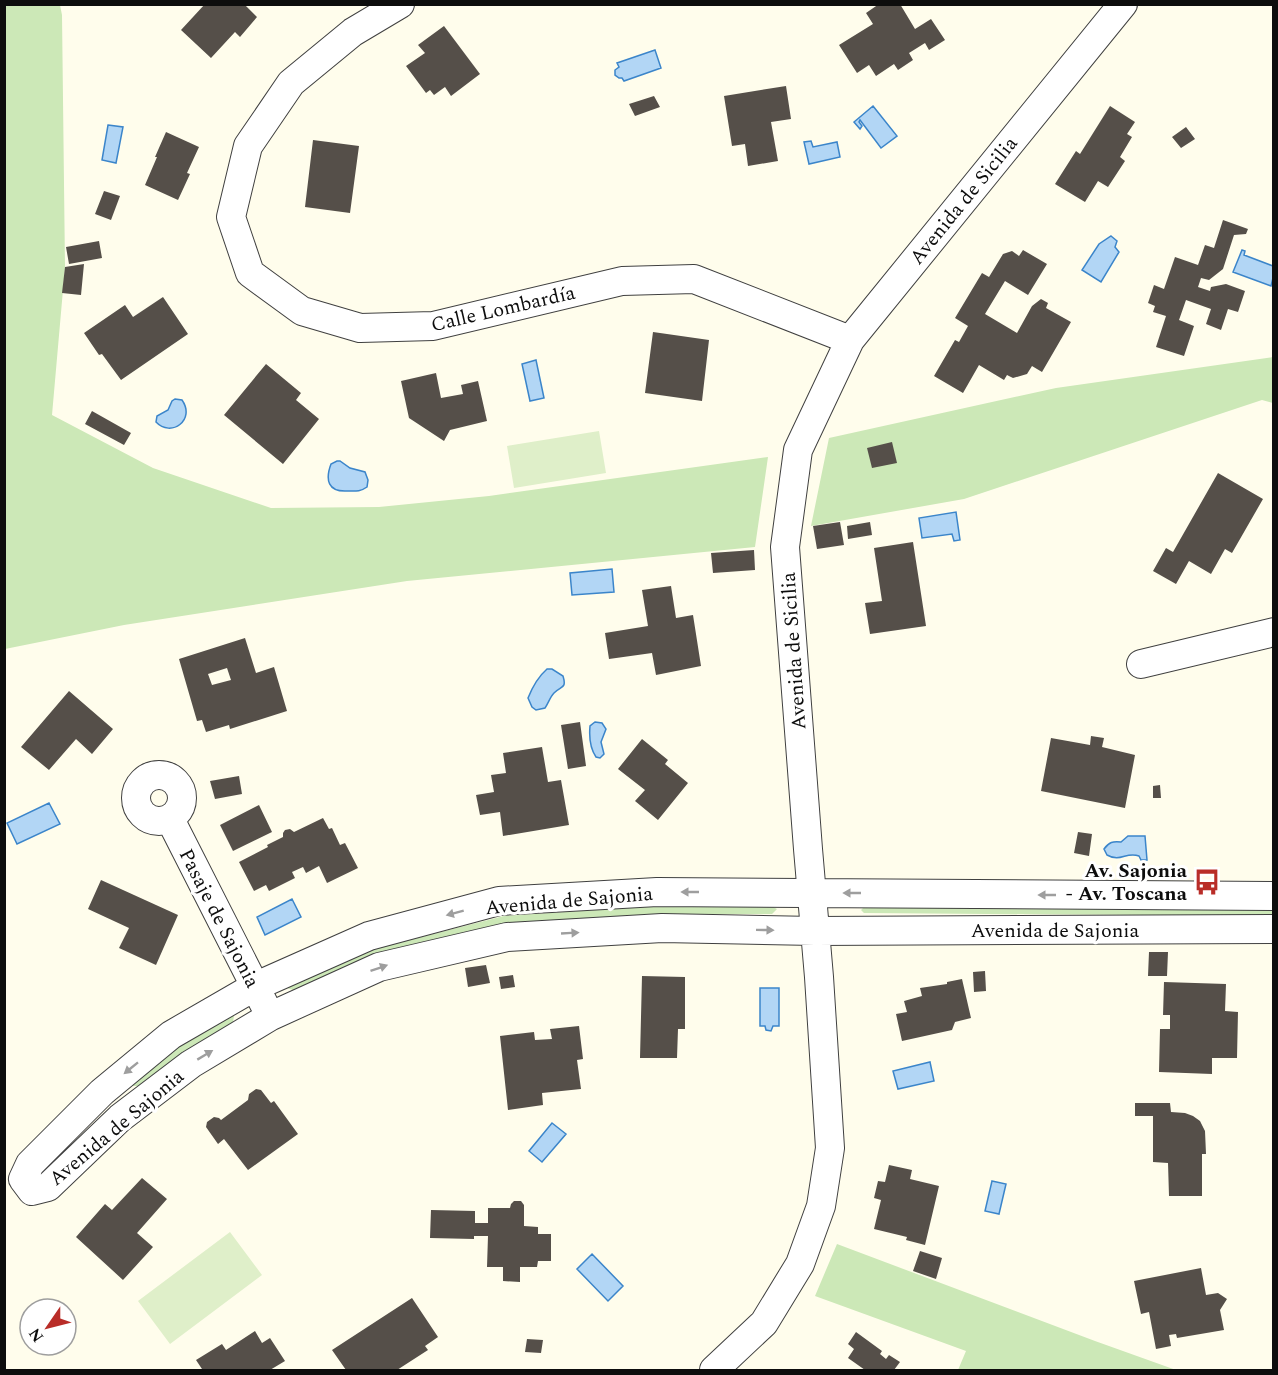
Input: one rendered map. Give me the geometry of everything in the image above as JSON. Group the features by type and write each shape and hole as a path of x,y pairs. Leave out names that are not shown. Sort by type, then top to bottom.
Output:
{"street":[{"name":"Calle Lombardía","path":"400,4 353,32 291,83 248,146 231,217 250,273 302,311 360,328 433,326 622,280 694,279 850,340"},
{"name":"Avenida de Sicilia","path":"714,1371 764,1323 800,1264 821,1206 830,1148 785,547 798,450 850,340 1123,4"},
{"path":"1142,664 1274,632"},
{"name":"Pasaje de Sajonia","path":"170,819 270,1016"},
{"name":"Avenida de Sajonia","path":"1274,897 657,892 499,901 369,936 254,987 171,1035 102,1092 30,1164 23,1179 32,1191 48,1187 120,1118 173,1077 270,1016 379,967 507,937 662,928 815,931 1274,929"}],"green space":[{"path":"5,4 60,5 62,15 65,267 52,415 153,468 271,508 379,507 489,496 768,457 755,547 407,581 124,625 5,649"},
{"path":"1273,357 1273,403 1262,400 964,499 811,526 829,438 1056,388"},
{"path":"599,431 606,473 514,488 507,446"},
{"path":"655,906 771,906 777,909 772,914 657,914 378,956 293,990 287,988 374,949 504,916"},
{"path":"864,907 1273,910 1274,916 864,913 861,910"},
{"path":"229,1014 234,1016 233,1022 185,1052 138,1086 131,1086 179,1046"},
{"path":"230,1232 262,1275 170,1344 138,1301"},
{"path":"837,1244 1176,1370 958,1370 966,1351 815,1296"}],"water":[{"path":"655,50 661,68 624,81 615,75 615,70 619,67 617,63"},
{"path":"873,106 897,136 881,148 860,120 862,126 860,129 854,122"},
{"path":"108,125 123,127 116,163 102,160"},
{"path":"811,141 813,147 837,142 840,157 809,164 804,142"},
{"path":"1111,236 1117,241 1115,247 1119,252 1101,282 1082,270 1099,244"},
{"path":"1242,250 1245,251 1244,255 1273,266 1271,286 1233,272"},
{"path":"536,360 544,398 530,401 522,364"},
{"path":"175,399 182,400 186,407 184,420 175,427 162,426 156,422 157,416 168,410"},
{"path":"337,461 365,472 368,480 367,487 360,490 341,491 332,487 328,475 331,464"},
{"path":"956,512 960,540 954,541 952,534 922,538 919,518"},
{"path":"612,569 614,592 572,595 570,573"},
{"path":"547,669 552,669 563,676 564,685 553,695 545,708 536,710 528,698 536,682"},
{"path":"595,722 602,723 606,729 601,742 604,754 600,758 596,757 590,742 590,726"},
{"path":"49,803 60,824 17,844 7,823"},
{"path":"1128,836 1145,836 1147,860 1141,860 1139,856 1134,855 1116,858 1107,855 1104,849 1108,845 1121,842"},
{"path":"292,899 301,917 265,935 257,917"},
{"path":"760,988 779,988 779,1026 773,1026 771,1031 766,1030 765,1026 760,1026"},
{"path":"930,1062 934,1081 898,1089 893,1071"},
{"path":"552,1123 566,1134 542,1162 529,1151"},
{"path":"992,1181 1006,1184 999,1214 985,1211"},
{"path":"592,1254 623,1286 608,1301 577,1269"}],"building":[{"path":"205,4 244,4 257,17 240,37 235,32 211,58 181,30"},
{"path":"879,4 900,4 915,29 931,19 945,40 929,50 925,43 909,53 913,60 898,70 894,64 876,76 869,65 857,73 839,45 873,24 866,13"},
{"path":"444,26 480,74 451,96 445,87 434,95 430,90 426,93 406,66 425,53 418,45"},
{"path":"786,86 791,119 771,122 778,161 748,166 745,144 732,146 724,96"},
{"path":"654,96 660,107 635,116 629,104"},
{"path":"1110,106 1135,122 1127,134 1132,137 1120,157 1125,161 1108,187 1098,181 1085,202 1055,184 1076,151 1080,154"},
{"path":"1186,127 1195,139 1181,148 1172,137"},
{"path":"166,132 199,147 178,200 145,185"},
{"path":"313,140 359,146 350,213 305,207"},
{"path":"104,191 120,196 111,220 95,214"},
{"path":"1223,220 1248,229 1246,234 1234,235 1223,269 1209,280 1201,278 1198,287 1210,291 1211,287 1226,284 1245,291 1238,312 1228,309 1221,330 1206,324 1211,309 1186,300 1179,320 1194,326 1184,356 1156,347 1166,316 1153,312 1155,306 1148,303 1154,285 1164,289 1175,257 1198,265 1205,245 1214,248"},
{"path":"99,241 102,258 69,264 66,247"},
{"path":"1023,250 1047,264 1028,295 1005,281 985,314 1017,333 1032,306 1041,299 1048,303 1046,308 1071,322 1042,372 1032,366 1027,374 1013,378 1007,375 1004,380 979,365 963,393 934,376 955,340 959,342 968,326 955,318 982,273 989,277 1003,254 1012,251 1019,256"},
{"path":"84,264 81,295 62,293 65,267"},
{"path":"163,297 188,334 121,380 102,354 99,355 84,333 125,305 133,317"},
{"path":"653,332 709,340 702,401 645,393"},
{"path":"266,364 301,393 296,400 319,419 283,464 224,415"},
{"path":"436,373 441,398 463,394 461,385 478,381 487,421 450,430 444,441 409,418 401,381"},
{"path":"92,411 131,433 124,445 85,424"},
{"path":"892,442 897,463 872,468 867,448"},
{"path":"1218,473 1263,499 1232,553 1225,549 1211,574 1189,561 1176,584 1153,571 1166,548 1173,552"},
{"path":"840,522 844,545 817,549 813,526"},
{"path":"870,522 872,535 848,539 847,526"},
{"path":"913,542 926,626 870,634 865,603 882,601 874,548"},
{"path":"754,550 755,570 713,573 711,553"},
{"path":"671,586 676,618 693,615 701,666 656,675 652,653 609,659 605,633 648,626 642,590"},
{"path":"245,638 256,673 274,667 287,711 230,729 229,725 206,732 202,720 197,721 179,659","holes":["227,668 231,680 212,685 208,674"]},
{"path":"69,691 113,729 92,754 76,739 49,770 21,747"},
{"path":"580,722 586,766 568,769 561,725"},
{"path":"1091,736 1104,738 1102,747 1135,755 1125,808 1041,791 1051,738 1090,745"},
{"path":"642,739 668,760 665,764 688,783 658,820 635,801 645,790 618,769"},
{"path":"542,747 548,782 561,780 569,825 503,836 500,812 480,815 476,795 494,792 491,775 506,773 503,753"},
{"path":"239,776 242,794 215,799 210,781"},
{"path":"1160,785 1161,798 1153,798 1153,786"},
{"path":"259,805 272,832 233,851 220,825"},
{"path":"323,818 329,829 332,828 340,845 345,843 358,868 327,883 319,866 306,873 303,867 292,872 295,878 269,891 266,885 254,891 239,862 283,837 285,830 290,829 294,832"},
{"path":"1078,832 1092,834 1089,856 1074,853"},
{"path":"101,880 178,915 156,965 119,948 129,928 88,909"},
{"path":"1149,952 1168,952 1167,976 1148,976"},
{"path":"486,965 490,983 468,987 465,968"},
{"path":"985,971 986,991 974,992 973,972"},
{"path":"513,975 515,987 501,989 499,977"},
{"path":"642,976 685,977 685,1029 678,1029 677,1058 640,1058"},
{"path":"962,979 971,1018 955,1022 952,1030 902,1041 896,1014 907,1012 904,1001 922,996 920,988"},
{"path":"1164,982 1226,984 1225,1011 1238,1012 1237,1058 1212,1058 1212,1074 1159,1072 1160,1029 1170,1029 1170,1015 1163,1015"},
{"path":"579,1026 583,1059 577,1060 581,1089 542,1093 543,1105 508,1110 500,1036 534,1032 535,1040 552,1039 550,1029"},
{"path":"256,1089 261,1090 271,1103 274,1101 298,1134 248,1170 224,1139 218,1144 206,1127 207,1122 214,1117 221,1120 248,1100 249,1094"},
{"path":"1135,1103 1170,1103 1171,1112 1185,1113 1200,1121 1205,1131 1206,1154 1202,1154 1202,1196 1169,1196 1168,1163 1153,1162 1153,1116 1135,1116"},
{"path":"889,1165 912,1170 910,1179 939,1186 925,1245 906,1240 907,1237 874,1229 881,1200 874,1198 878,1181 885,1182"},
{"path":"142,1178 167,1199 137,1233 153,1247 123,1280 76,1237 105,1204 112,1210"},
{"path":"514,1201 521,1201 524,1205 524,1226 538,1227 538,1234 551,1234 551,1261 538,1261 537,1267 520,1267 520,1282 503,1281 503,1267 487,1267 488,1236 474,1236 474,1239 430,1238 431,1210 475,1211 475,1223 488,1223 488,1208 510,1208"},
{"path":"920,1251 942,1258 936,1279 913,1271"},
{"path":"1201,1268 1206,1295 1218,1293 1227,1299 1220,1310 1224,1330 1177,1338 1176,1334 1169,1335 1171,1346 1156,1349 1149,1312 1141,1314 1134,1281"},
{"path":"412,1298 438,1337 425,1346 428,1350 397,1370 346,1370 332,1350"},
{"path":"255,1331 262,1343 270,1338 285,1361 270,1370 200,1370 202,1369 196,1360 222,1344 226,1350"},
{"path":"856,1332 882,1351 880,1354 886,1359 889,1355 900,1362 894,1370 865,1370 848,1358 854,1349 848,1344"},
{"path":"527,1339 543,1340 541,1353 525,1352"}],"place":[{"name":"Av. Sajonia - Av. Toscana","path":"1207,882"}]}
